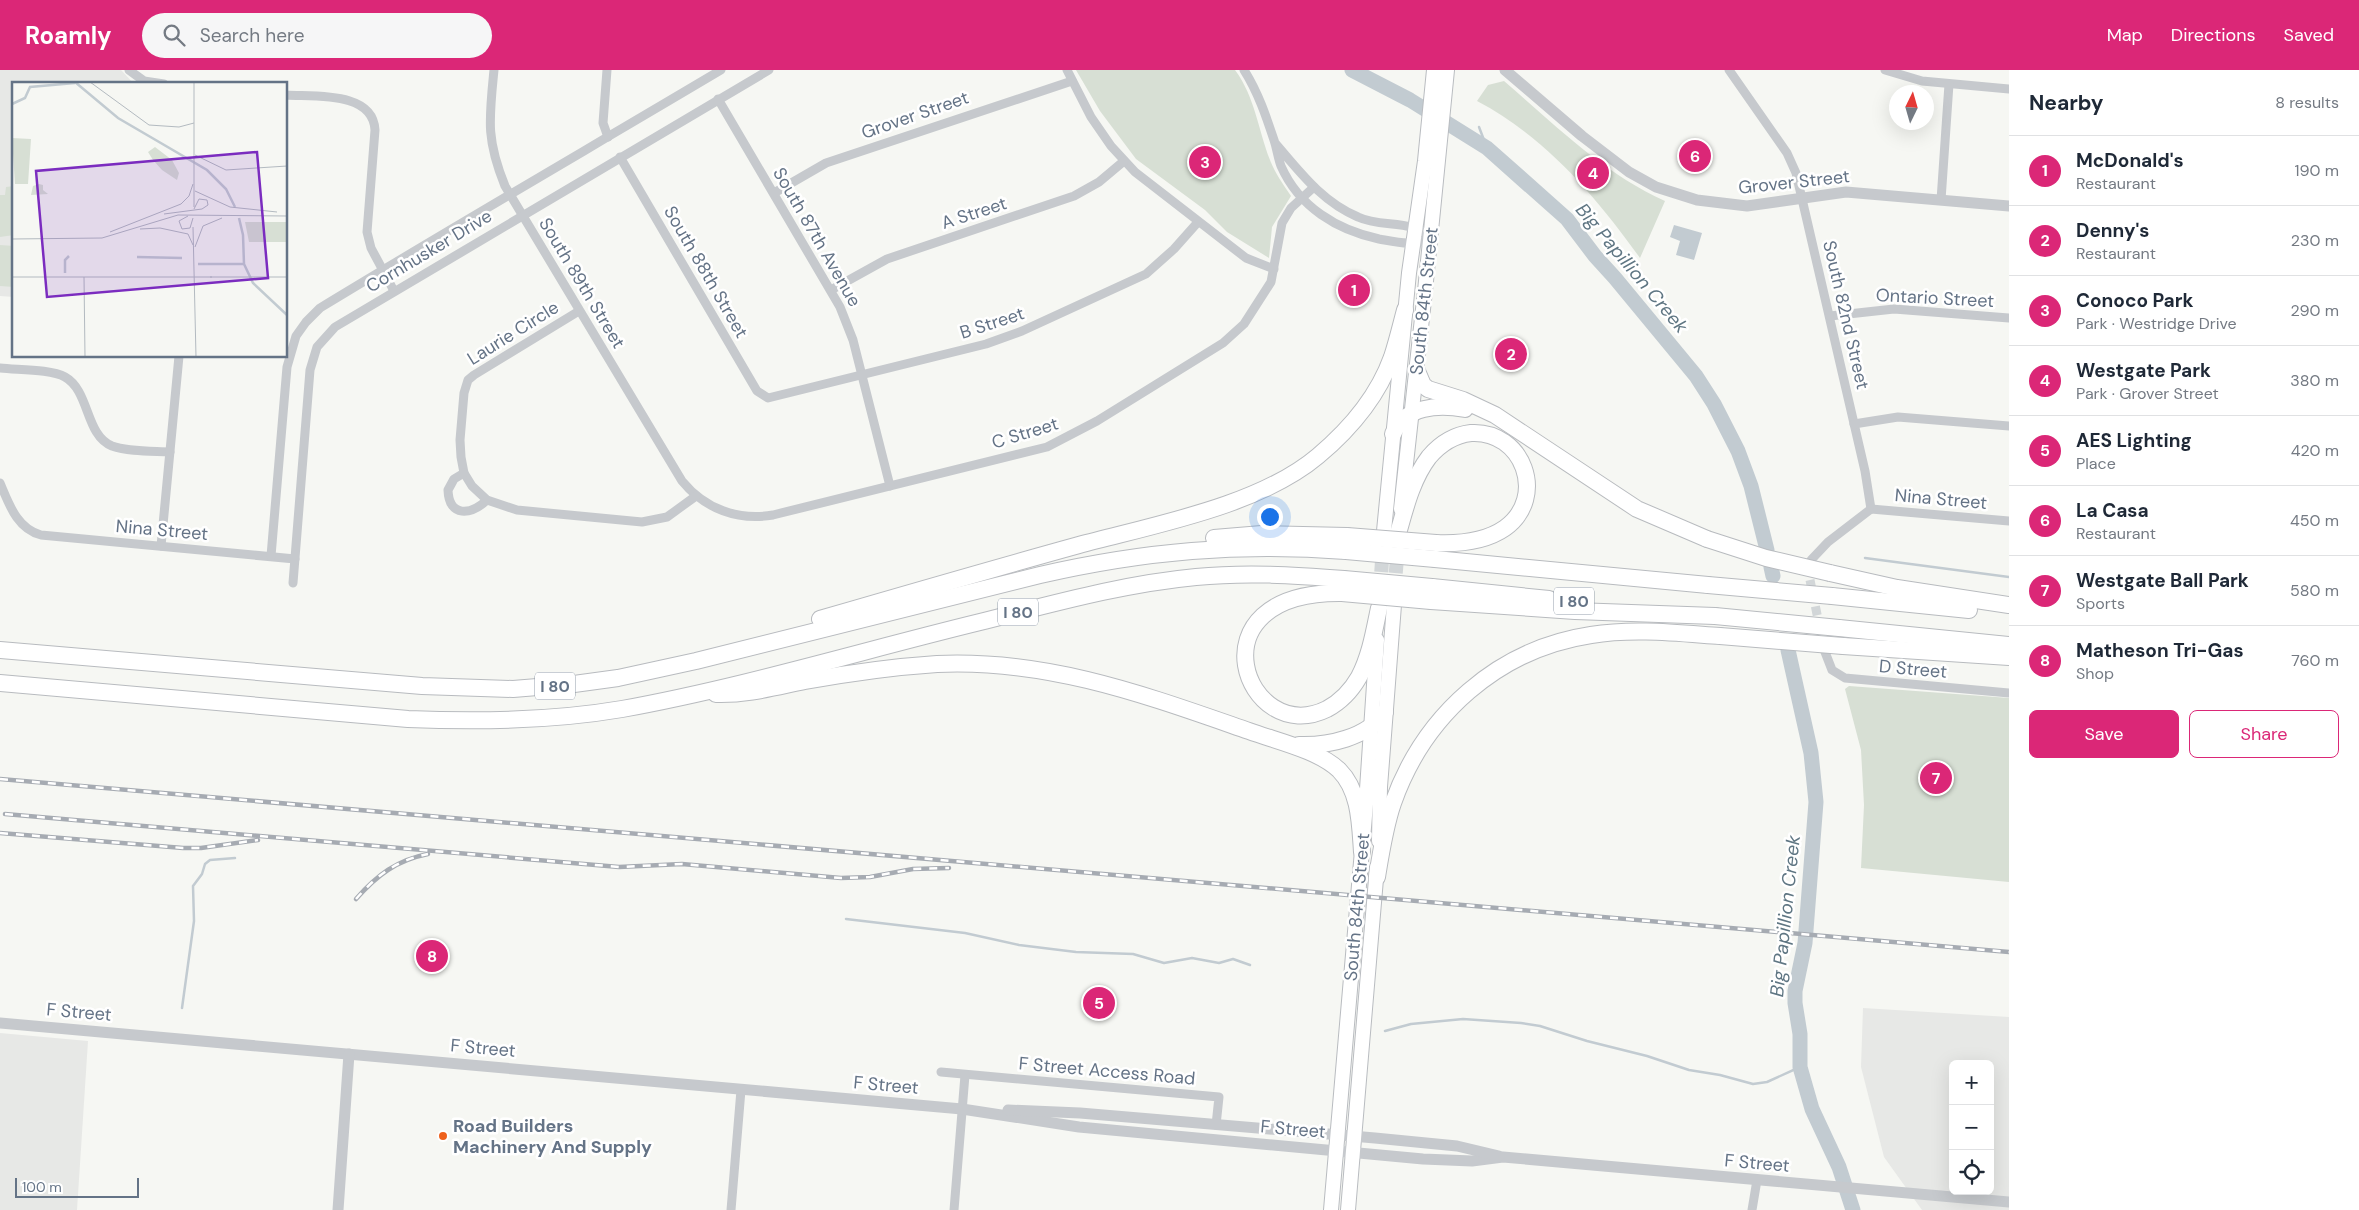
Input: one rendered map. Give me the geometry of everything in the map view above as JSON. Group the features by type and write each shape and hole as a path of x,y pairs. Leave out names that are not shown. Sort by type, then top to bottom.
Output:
{"highway":[{"path":"618,678 1211,508 1282,481 1317,458 1348,428 1373,394 1392,357 1405,310"},
{"path":"1416,371 1423,385 1428,389 1480,407 1510,424 1637,509 1707,540 1766,558 1897,588 2009,605"},
{"path":"1393,434 1402,419 1412,413 1432,408 1456,408 1477,412 1510,424"},
{"path":"1394,531 1418,474 1429,457 1441,445 1454,436 1474,433 1485,434 1506,443 1521,460 1527,472 1526,496 1518,514 1505,528 1482,539 1435,551"},
{"name":"I 80","path":"0,650 452,688 543,688 618,678 1098,562 1150,554 1213,548 1285,547 1347,543 1435,551 1708,585 2009,614"},
{"name":"I 80","path":"0,683 452,721 517,720 583,714 699,693 1043,606 1145,584 1233,575 1285,575 1343,586 1715,616 2009,645"},
{"path":"1343,586 1288,600 1267,611 1253,627 1246,647 1247,673 1255,689 1273,707 1296,715 1308,715 1320,712 1351,690 1364,665 1384,606"},
{"path":"1377,877 1392,805 1415,755 1428,734 1451,707 1488,675 1531,652 1551,644 1592,634 1638,631 2009,657"},
{"path":"699,693 738,695 840,675 912,666 964,664 1012,666 1062,673 1118,686 1318,756 1340,772 1351,788 1357,804 1362,852"},
{"path":"1272,739 1299,745 1324,744 1370,728 1385,712"}],"main road":[{"name":"South 84th Street","path":"1394,531 1393,434 1405,310 1434,70"},
{"name":"South 84th Street","path":"1394,531 1412,413 1447,70"},
{"name":"South 84th Street","path":"1348,1210 1377,877 1385,712 1384,606"},
{"name":"South 84th Street","path":"1331,1210 1362,852 1370,728 1384,606"}],"street":[{"path":"129,70 144,81 151,82"},
{"name":"South 89th Street","path":"494,70 490,138 496,164 510,194 682,482 696,496"},
{"path":"607,70 602,123 608,137"},
{"name":"Cornhusker Drive","path":"271,556 287,367 293,344 306,322 320,308 721,70"},
{"name":"Cornhusker Drive","path":"293,583 310,370 320,342 335,327 394,291 769,70"},
{"path":"1066,70 1091,117 1124,161 1150,186 1246,258 1274,269"},
{"path":"1244,70 1261,101 1281,165 1301,197 1314,210 1345,228 1366,236 1414,244 1423,243 1431,238 1423,230 1374,223 1359,218 1334,204 1314,187 1275,143"},
{"name":"Grover Street","path":"1505,70 1628,172 1656,187 1697,200 1733,206 1762,206 1846,192 2009,206"},
{"name":"South 82nd Street","path":"1729,70 1787,152 1796,173 1830,316 1871,509"},
{"path":"1885,70 1907,78 2009,89"},
{"name":"Grover Street","path":"774,193 826,163 1072,81"},
{"path":"1941,200 1949,84"},
{"path":"288,95 357,102 367,108 374,120 375,130 366,232 371,248 394,291"},
{"name":"South 87th Avenue","path":"718,99 831,290 847,323 890,486"},
{"name":"South 88th Street","path":"620,157 757,391 768,398"},
{"name":"A Street","path":"831,290 887,259 1074,196 1099,182 1124,161"},
{"name":"C Street","path":"696,496 701,501 725,512 757,517 1046,447 1067,438 1230,339 1259,304 1271,282 1282,223 1291,208 1314,187"},
{"name":"B Street","path":"768,398 1002,340 1126,285 1146,274 1162,262 1198,222"},
{"name":"Ontario Street","path":"1830,316 1894,309 2009,318"},
{"name":"Laurie Circle","path":"464,473 460,440 464,392 468,380 579,311"},
{"path":"161,546 179,358"},
{"path":"0,368 64,376 76,386 98,433 106,442 116,447 170,452"},
{"path":"1854,424 1898,417 2009,426"},
{"path":"487,500 473,511 466,512 454,508 450,503 448,490 454,479 464,473 472,486 487,500 516,510 642,522 666,518 696,496"},
{"path":"0,483 3,497"},
{"name":"Nina Street","path":"3,497 17,520 27,530 41,535 295,558"},
{"path":"1811,560 1816,552 1831,538 1871,509"},
{"name":"Nina Street","path":"1871,509 2009,521"},
{"name":"D Street","path":"1825,654 1832,670 1845,678 2009,693"},
{"name":"F Street","path":"0,1023 962,1109 1080,1113 1355,1136 1457,1146 1503,1158 2009,1202"},
{"path":"338,1210 349,1054"},
{"name":"F Street Access Road","path":"941,1072 1219,1096 1216,1125"},
{"path":"954,1210 965,1075"},
{"path":"731,1210 741,1090"},
{"name":"F Street","path":"962,1109 1078,1127 1446,1161 1503,1158"},
{"path":"1752,1210 1757,1180"}],"shaded area":[{"path":"0,70 121,70 132,82 12,82 12,297 0,296"},
{"path":"1076,70 1235,70 1252,102 1272,165 1291,196 1272,227 1269,258 1227,232 1205,210 1136,159 1100,111"},
{"path":"1504,81 1600,162 1642,190 1665,201 1640,258 1587,190 1567,169 1525,132 1477,101 1488,85"},
{"path":"12,186 12,235 0,237 0,195 5,195 6,187"},
{"path":"1674,225 1702,233 1694,260 1676,255 1680,241 1670,237"},
{"path":"0,245 12,246 12,287 0,286"},
{"path":"1849,686 2009,698 2009,882 1861,868 1864,805 1861,750 1845,689"},
{"path":"1863,1008 2009,1017 2009,1210 1922,1210 1884,1157 1861,1067"},
{"path":"0,1033 88,1041 77,1210 0,1210"}],"waterway":[{"name":"Big Papillion Creek","path":"1352,70 1410,100 1487,148 1567,219 1595,256 1696,376 1714,404 1738,451 1751,486 1767,550"},
{"path":"1479,127 1487,148"},
{"path":"1865,558 2009,577"},
{"name":"Big Papillion Creek","path":"1771,567 1773,576"},
{"name":"Big Papillion Creek","path":"1788,650 1811,753 1816,802 1805,943 1795,991 1800,1034 1800,1067 1812,1109 1839,1167 1853,1210"},
{"path":"182,1008 194,921 193,886 202,874 205,864 210,860 235,858"},
{"path":"846,919 965,933 1019,945 1076,952 1133,954 1164,963 1192,958 1219,963 1233,959 1250,965"},
{"path":"1385,1031 1411,1024 1463,1019 1521,1023 1540,1026 1587,1041 1647,1056 1689,1070 1720,1075 1753,1084 1767,1082 1800,1067"}],"tunnel":[{"path":"1380,593 1383,544"},
{"path":"1394,594 1398,546"},
{"path":"1810,580 1820,629"}],"railway":[{"path":"0,779 2009,952"},
{"path":"5,814 619,867 682,864 841,878 870,877 913,869 949,868"},
{"path":"0,833 183,848 201,848 258,840"},
{"path":"356,899 388,870 407,860 428,854"}],"place":[{"name":"La Casa","path":"1695,156"},
{"name":"Conoco Park","path":"1205,162"},
{"name":"Westgate Park","path":"1593,173"},
{"name":"McDonald's","path":"1354,290"},
{"name":"Denny's","path":"1511,354"},
{"name":"Westgate Ball Park","path":"1936,778"},
{"name":"Matheson Tri-Gas","path":"432,956"},
{"name":"AES Lighting","path":"1099,1003"},
{"name":"Road Builders Machinery And Supply","path":"443,1136"}]}
